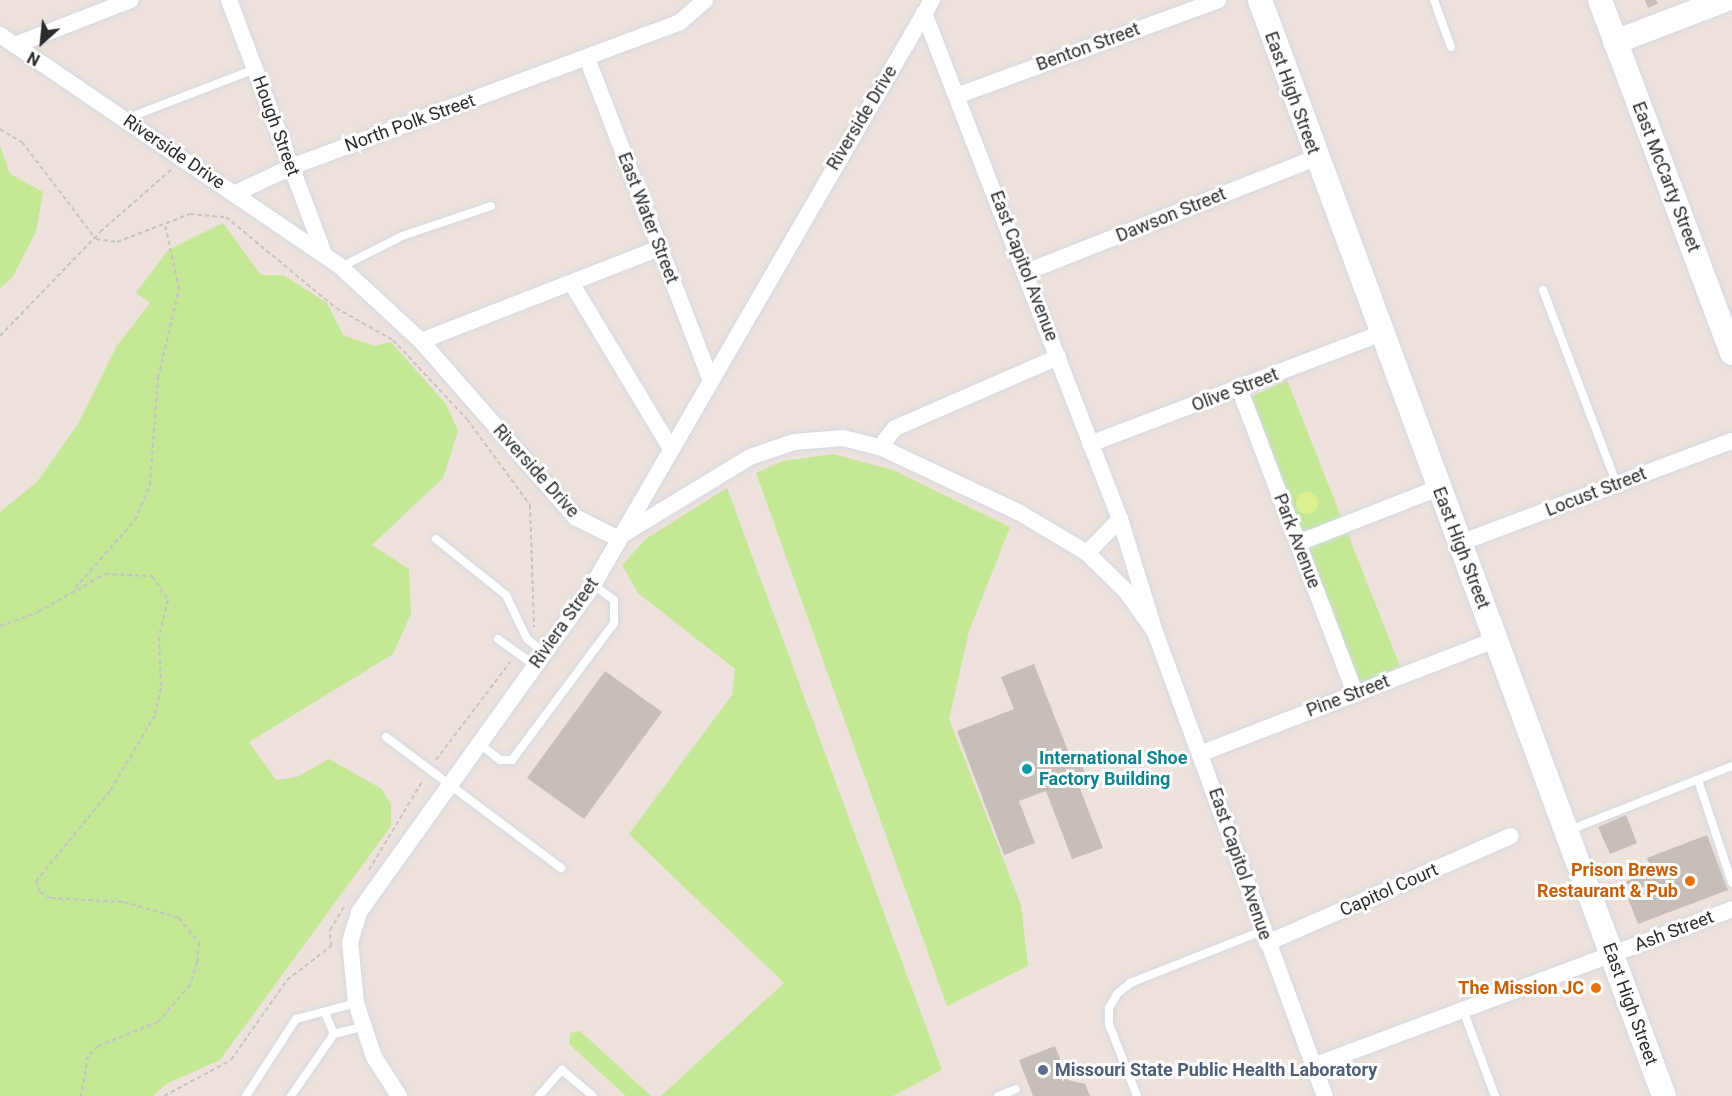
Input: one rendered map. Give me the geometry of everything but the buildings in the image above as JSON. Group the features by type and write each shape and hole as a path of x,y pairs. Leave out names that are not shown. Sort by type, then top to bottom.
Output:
{"main road":[{"name":"East High Street","path":"1260,0 1380,334 1460,543 1664,1096"},
{"name":"East McCarty Street","path":"1600,0 1732,353"},
{"path":"1615,42 1725,0"}],"street":[{"path":"15,45 131,0"},
{"name":"Hough Street","path":"229,0 323,252"},
{"name":"North Polk Street","path":"236,193 291,167 680,22 705,0"},
{"name":"Benton Street","path":"958,95 1218,0"},
{"name":"Riverside Drive","path":"0,35 323,252 421,341 575,517 617,538 928,7"},
{"name":"East Capitol Avenue","path":"928,7 958,95 1120,519 1155,632 1202,753 1265,937 1325,1096"},
{"name":"East Water Street","path":"586,58 710,379"},
{"name":"Dawson Street","path":"1026,272 1316,158"},
{"path":"421,341 572,284 659,248"},
{"path":"572,284 670,447"},
{"name":"Olive Street","path":"1090,444 1380,334"},
{"path":"880,447 895,428 1058,357"},
{"name":"Park Avenue","path":"1239,388 1355,694"},
{"path":"617,538 722,472 794,442 843,438 880,447 1020,513 1087,553 1120,519"},
{"name":"Locust Street","path":"1460,543 1732,441"},
{"path":"1298,543 1438,488"},
{"name":"Riviera Street","path":"399,1096 374,1057 356,1003 350,959 353,926 539,658 593,585 617,538"},
{"name":"East Capitol Avenue","path":"1087,553 1126,591 1155,632"},
{"name":"Pine Street","path":"1202,753 1495,640"},
{"name":"Capitol Court","path":"1265,937 1511,836"},
{"name":"Ash Street","path":"1313,1066 1732,909"}],"lane":[{"path":"1434,0 1451,47"},
{"path":"125,119 255,69"},
{"path":"341,267 402,236 491,206"},
{"path":"1543,290 1617,485"},
{"path":"436,539 506,595 526,639 539,658"},
{"path":"480,744 500,760 512,760 614,623 614,600 593,585"},
{"path":"498,639 518,653 539,658"},
{"path":"386,737 561,868"},
{"path":"1567,832 1732,766"},
{"path":"1698,780 1732,883"},
{"path":"1137,1096 1109,1024 1109,1008 1117,994 1130,983 1265,937"},
{"path":"246,1096 296,1018 305,1012 325,1013 356,1003"},
{"path":"1463,1010 1496,1096"},
{"path":"325,1013 334,1034"},
{"path":"291,1096 334,1034 363,1027"},
{"path":"539,1096 562,1070 593,1096"},
{"path":"998,1096 1016,1089"}],"path":[{"path":"0,129 22,142 94,238 117,242 206,212 225,217 336,308 384,333 467,419 530,504 536,616 526,639"},
{"path":"0,336 94,238 186,159"},
{"path":"73,590 135,520 150,485 158,378 179,289 165,224"},
{"path":"0,626 38,612 73,590 118,573 152,576 165,587 168,600 159,637 161,688 155,715 110,791 42,869 36,881 40,892 160,911 179,918 199,943 190,985 175,1006 138,1035 98,1046 88,1056 81,1096"},
{"path":"364,876 429,771 518,653"},
{"path":"165,1096 231,1060 288,980 331,946 330,930 345,905"}],"green space":[{"path":"0,146 10,174 43,192 36,232 12,278 0,288"},
{"path":"223,223 261,275 283,275 327,303 343,335 374,346 391,342 446,404 458,431 443,478 372,545 409,569 411,614 393,654 249,742 276,780 297,777 329,759 382,789 391,805 391,826 220,1060 166,1084 153,1096 0,1096 0,512 37,482 78,424 116,347 150,303 136,293 168,250"},
{"path":"1287,380 1400,666 1364,682 1358,681 1251,397"},
{"path":"833,454 893,470 1010,527 969,631 949,719 1021,905 1028,966 947,1006 756,473 783,461"},
{"path":"727,488 942,1070 893,1096 661,1096 784,983 629,834 732,695 735,669 638,593 622,565 647,538"},
{"path":"1307,492 1315,495 1318,503 1315,511 1307,514 1299,511 1296,503 1299,495"},
{"path":"580,1031 651,1096 626,1096 569,1044 570,1033"}],"place":[{"name":"International Shoe Factory Building","path":"1027,769"},
{"name":"Prison Brews Restaurant & Pub","path":"1690,881"},
{"name":"The Mission JC","path":"1596,988"},
{"name":"Missouri State Public Health Laboratory","path":"1043,1070"}]}
